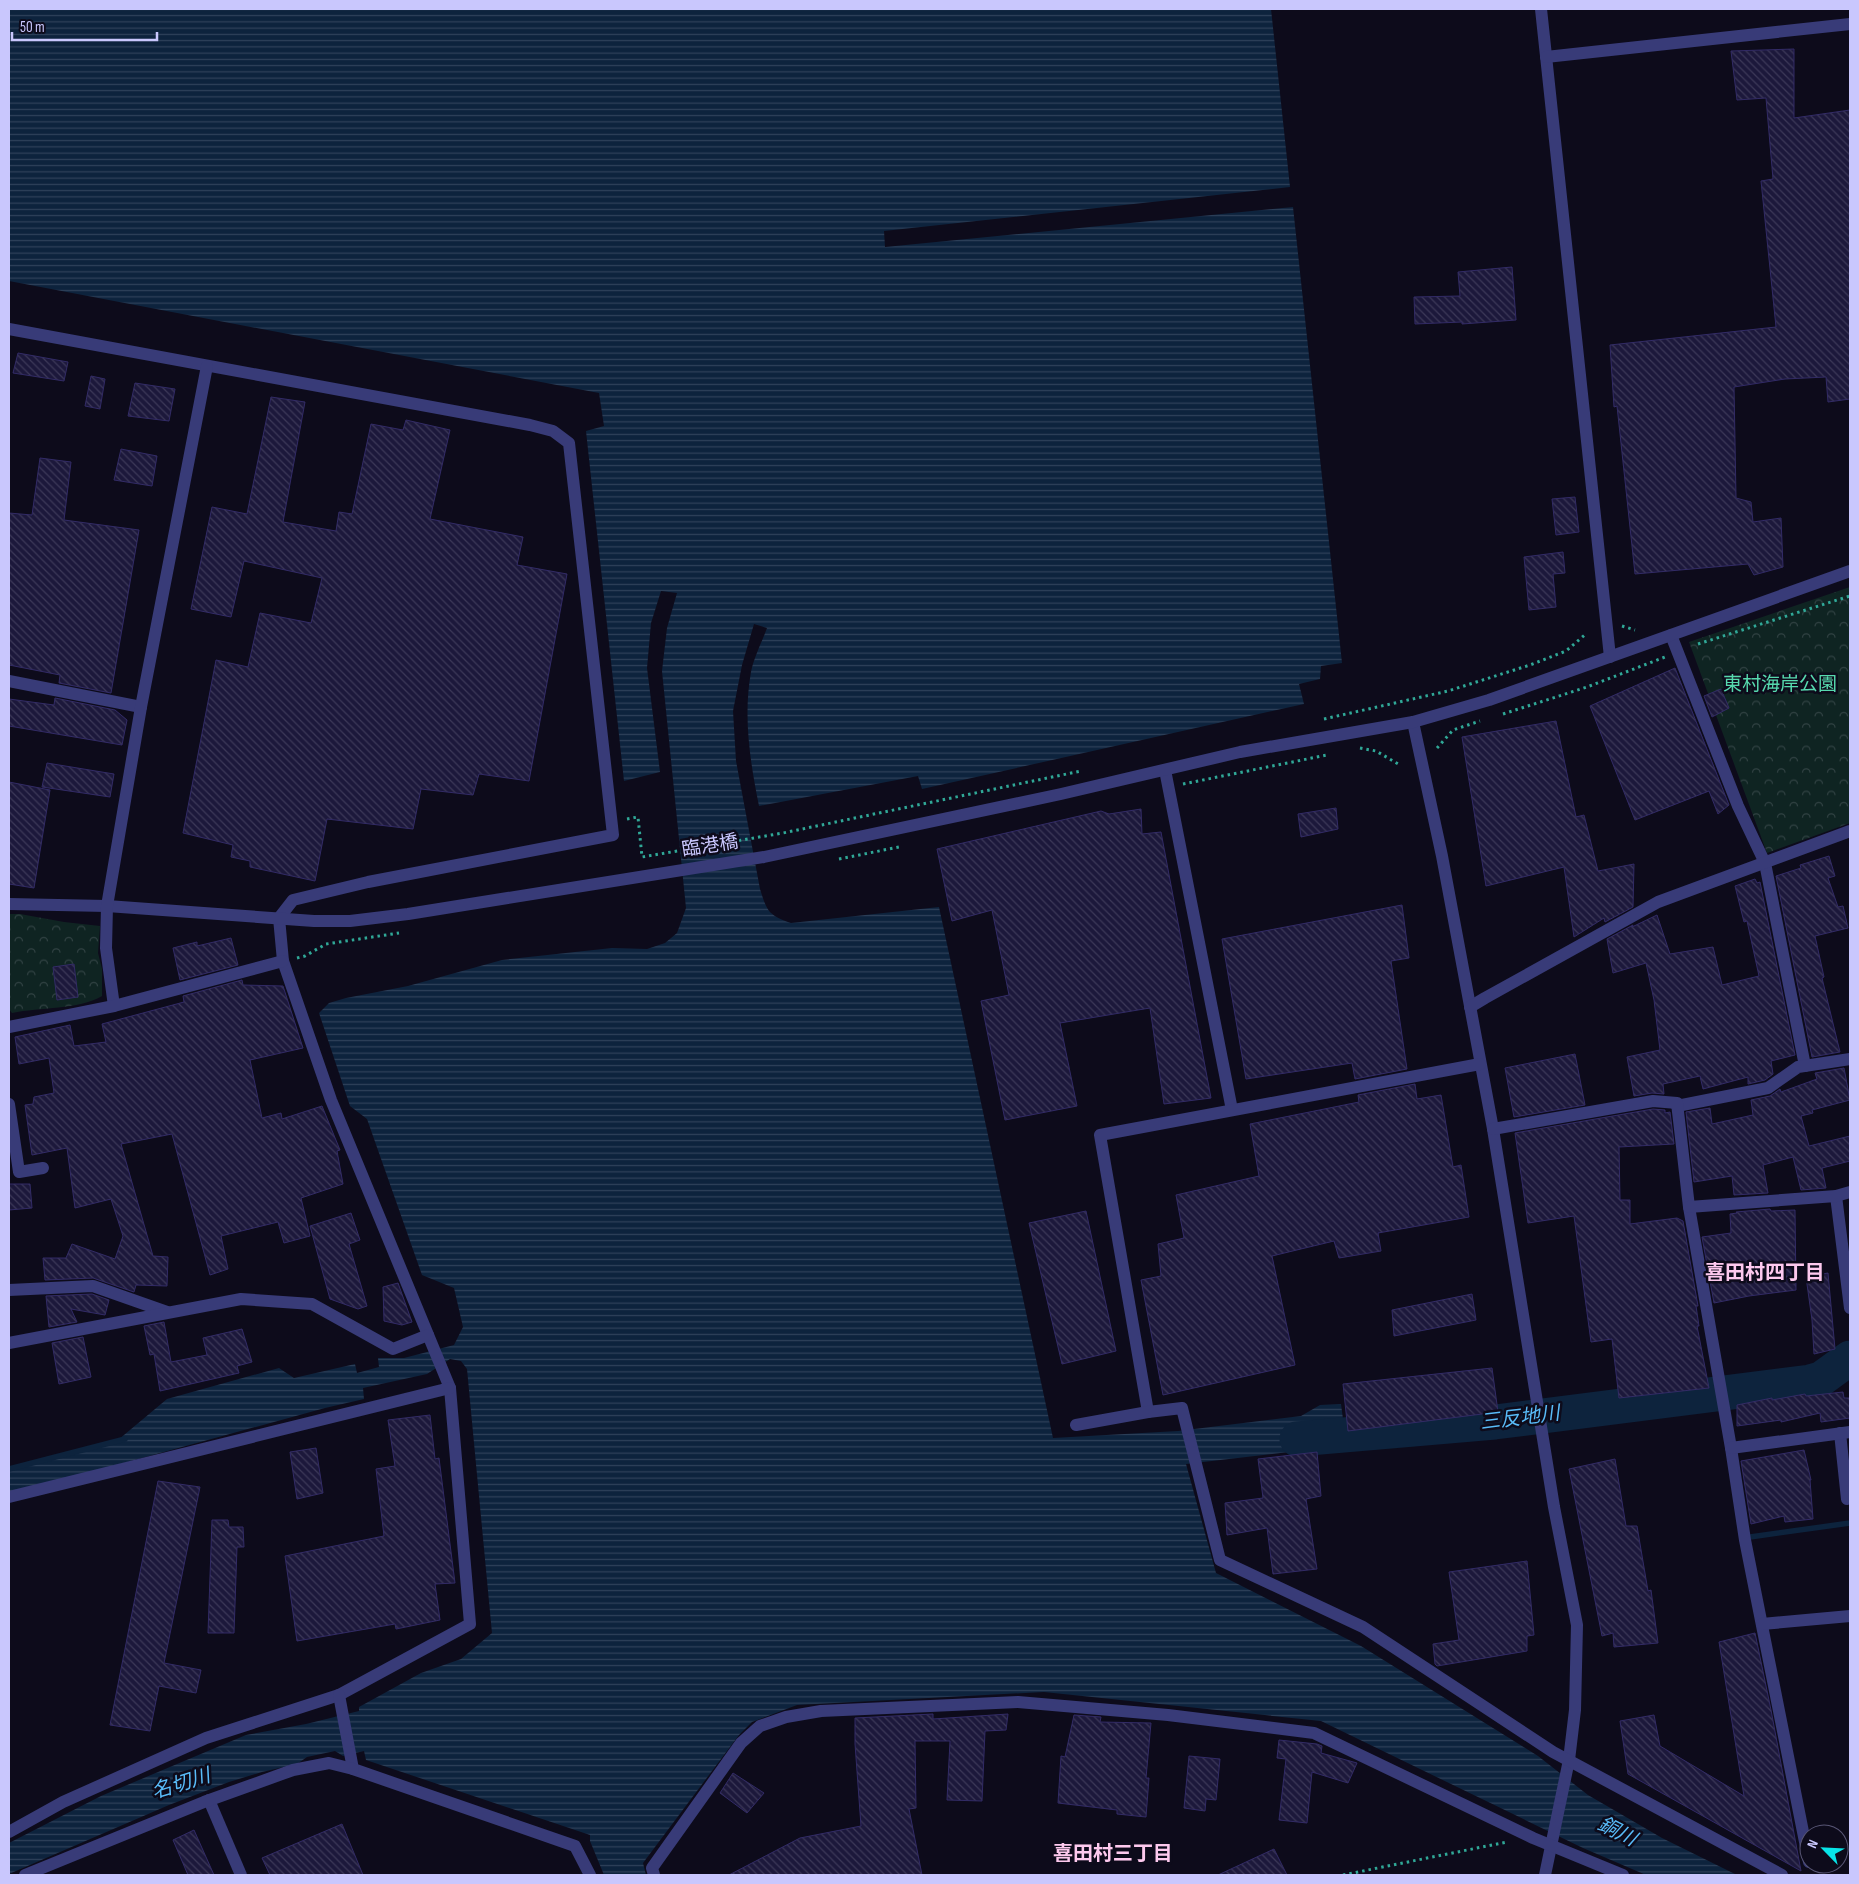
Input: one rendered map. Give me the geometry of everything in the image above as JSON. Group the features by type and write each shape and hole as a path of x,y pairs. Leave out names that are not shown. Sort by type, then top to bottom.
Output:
{"street":[{"path":"1541,9 1610,657"},
{"path":"1546,57 1850,24"},
{"path":"9,329 530,425 553,431 568,443 613,835 368,882 293,900 279,918 283,961 332,1100 450,1388 470,1624 339,1696 206,1738 63,1802 9,1832"},
{"path":"114,1006 106,948 107,906 141,707 207,366"},
{"name":"臨港橋","path":"9,904 107,906 314,921 350,921 764,857 1061,794 1240,752 1413,722 1489,700 1850,571"},
{"path":"1671,635 1738,806 1765,863 1805,1066"},
{"path":"9,681 141,707"},
{"path":"1413,722 1442,856 1493,1129 1554,1508 1577,1625 1576,1710 1569,1760 1545,1875"},
{"path":"1165,770 1232,1110"},
{"path":"1470,1007 1658,902 1850,831"},
{"path":"9,1027 114,1006 283,961"},
{"path":"1677,1106 1768,1088 1798,1067 1850,1059"},
{"path":"1148,1412 1100,1135 1480,1064"},
{"path":"1493,1129 1653,1101 1677,1103 1689,1208 1745,1540 1801,1824"},
{"path":"9,1108 19,1172 43,1168"},
{"path":"1689,1208 1836,1196 1850,1192"},
{"path":"1836,1196 1850,1308"},
{"path":"9,1290 93,1286 169,1312"},
{"path":"9,1342 241,1299 312,1304 392,1349 428,1335"},
{"path":"9,1497 450,1388"},
{"path":"1076,1425 1182,1408 1220,1560 1362,1627 1553,1752 1782,1875"},
{"path":"1731,1448 1845,1432 1847,1499"},
{"path":"1762,1624 1850,1616"},
{"path":"339,1696 353,1768"},
{"path":"654,1875 652,1868 735,1751 760,1726 786,1717 821,1711 1018,1702 1168,1715 1314,1733 1623,1875"},
{"path":"25,1875 209,1800 293,1770 329,1763 353,1768 576,1846 590,1875"},
{"path":"209,1800 241,1875"}],"path":[{"path":"1496,716 1586,687 1678,652 1850,596"},
{"path":"1437,748 1453,730 1487,719"},
{"path":"612,822 638,817 642,857 783,833"},
{"path":"1343,1875 1509,1842"}],"green space":[{"name":"東村海岸公園","path":"1850,587 1850,823 1767,853 1689,642"},
{"path":"9,914 100,926 98,953 102,969 102,996 82,1004 12,1013 9,1009"}],"water":[{"path":"9,9 1271,9 1290,187 884,231 885,247 1293,207 1342,663 1321,666 1320,679 1299,684 1304,704 922,789 918,776 759,806 750,756 748,706 752,666 767,628 754,624 742,665 733,711 736,761 760,889 767,907 773,915 791,923 939,907 1053,1438 1178,1431 1301,1416 1320,1405 1341,1404 1346,1442 1341,1446 1186,1464 1216,1573 1361,1646 1538,1756 1588,1795 1662,1838 1737,1875 1646,1875 1583,1848 1321,1721 1044,1692 797,1705 752,1722 739,1735 643,1863 646,1875 604,1875 590,1841 590,1835 366,1760 364,1751 343,1756 335,1751 307,1757 297,1764 229,1782 169,1805 9,1874 9,1843 101,1796 246,1735 306,1724 359,1711 359,1707 421,1673 461,1659 492,1633 467,1369 461,1361 450,1359 427,1374 363,1388 364,1399 69,1478 9,1492 9,1469 118,1440 167,1399 279,1368 294,1378 355,1364 357,1373 379,1367 378,1358 404,1358 454,1345 463,1327 454,1288 422,1275 367,1119 350,1106 319,1013 329,1003 346,998 408,986 502,960 612,948 647,949 665,943 677,933 686,908 662,671 667,628 677,593 661,591 651,623 647,668 660,772 624,781 586,431 604,426 599,393 9,281"}],"building":[{"path":"1794,49 1794,118 1850,110 1850,399 1828,402 1826,377 1785,379 1734,387 1736,498 1751,502 1753,522 1781,518 1783,567 1754,575 1748,564 1635,574 1617,406 1614,407 1610,345 1776,327 1761,181 1773,179 1766,98 1737,100 1731,51"},
{"path":"1512,267 1516,320 1462,324 1462,322 1415,324 1414,297 1460,296 1458,272"},
{"path":"18,353 68,362 64,381 13,373"},
{"path":"91,376 105,379 100,409 85,406"},
{"path":"135,383 175,389 169,421 128,416"},
{"path":"271,397 305,402 283,522 336,531 339,512 352,514 371,424 403,430 406,420 450,430 430,519 523,537 517,565 567,574 529,781 479,774 473,795 421,789 413,829 327,819 315,881 250,867 250,861 231,857 233,845 183,833 216,660 248,667 260,613 311,623 322,578 244,561 231,617 191,609 212,507 247,514"},
{"path":"121,449 157,456 152,486 114,480"},
{"path":"40,458 71,462 64,520 139,530 111,693 59,683 60,675 9,665 9,513 32,515"},
{"path":"1575,497 1579,532 1556,535 1552,499"},
{"path":"1563,552 1565,573 1553,574 1556,607 1529,610 1524,557"},
{"path":"1675,668 1729,805 1718,814 1709,791 1635,820 1590,706"},
{"path":"1721,689 1729,708 1712,717 1704,696"},
{"path":"55,698 115,710 127,720 122,745 9,726 9,699 54,705"},
{"path":"1556,721 1576,817 1584,815 1598,871 1634,864 1633,907 1605,922 1604,918 1574,937 1564,867 1486,886 1462,737"},
{"path":"47,763 114,774 110,797 42,787"},
{"path":"9,782 50,790 34,888 9,884"},
{"path":"1336,808 1338,829 1301,837 1298,814"},
{"path":"1141,809 1142,834 1161,832 1211,1098 1164,1104 1150,1008 1060,1023 1077,1106 1005,1120 981,1001 1009,995 992,910 952,921 937,849 1101,811 1109,814"},
{"path":"1829,856 1835,876 1828,878 1838,907 1843,906 1848,928 1815,936 1824,977 1822,978 1840,1052 1812,1057 1776,876 1801,868 1800,865"},
{"path":"1755,879 1757,883 1760,882 1795,1055 1771,1061 1773,1074 1765,1080 1748,1084 1748,1077 1703,1089 1700,1076 1663,1084 1664,1094 1652,1093 1634,1096 1627,1057 1660,1050 1654,1000 1646,963 1613,973 1607,939 1657,915 1670,954 1713,947 1722,985 1759,976 1747,921 1744,922 1735,886"},
{"path":"1402,905 1409,958 1391,961 1407,1069 1355,1079 1352,1063 1246,1079 1222,939"},
{"path":"231,938 238,965 180,980 173,948 197,942 197,946"},
{"path":"74,964 78,997 57,1000 53,967"},
{"path":"242,980 243,985 283,986 303,1048 250,1060 262,1118 281,1113 282,1119 322,1106 340,1150 337,1151 343,1184 301,1198 310,1236 284,1243 278,1222 221,1236 228,1269 210,1275 172,1134 121,1144 153,1256 168,1257 167,1286 136,1285 134,1292 93,1278 45,1280 43,1258 66,1258 72,1244 115,1259 123,1236 111,1199 75,1208 67,1148 32,1155 25,1105 33,1104 34,1097 54,1093 49,1058 19,1064 15,1037 70,1025 74,1046 106,1042 102,1024 184,1002 183,996"},
{"path":"1575,1054 1585,1105 1514,1117 1505,1068"},
{"path":"1844,1068 1850,1100 1812,1110 1813,1113 1801,1116 1809,1146 1850,1136 1850,1161 1822,1168 1826,1188 1801,1190 1793,1157 1763,1165 1768,1193 1734,1195 1732,1176 1694,1182 1686,1112 1710,1108 1712,1124 1753,1115 1751,1100 1770,1096 1780,1089 1781,1092 1817,1079 1815,1073"},
{"path":"1415,1084 1417,1099 1441,1095 1453,1167 1461,1165 1469,1217 1378,1233 1381,1251 1339,1258 1334,1241 1272,1256 1295,1365 1163,1395 1141,1280 1161,1276 1158,1244 1184,1238 1176,1195 1259,1176 1250,1124 1359,1102 1358,1095"},
{"path":"1653,1109 1665,1110 1665,1113 1670,1112 1674,1144 1619,1147 1620,1200 1630,1200 1630,1224 1677,1218 1683,1221 1698,1306 1696,1306 1699,1326 1697,1326 1709,1388 1619,1398 1612,1339 1591,1342 1574,1216 1528,1223 1515,1133"},
{"path":"9,1184 30,1184 32,1208 9,1210"},
{"path":"1770,1209 1771,1211 1795,1210 1796,1290 1714,1303 1702,1237 1731,1233 1730,1214"},
{"path":"1086,1211 1116,1351 1062,1364 1029,1223"},
{"path":"351,1213 360,1240 349,1244 367,1306 358,1309 330,1299 310,1226"},
{"path":"1828,1273 1835,1349 1814,1354 1812,1320 1806,1277"},
{"path":"398,1283 412,1322 402,1325 384,1321 383,1287"},
{"path":"92,1294 109,1300 105,1315 71,1309 77,1322 49,1327 46,1296"},
{"path":"1472,1294 1476,1320 1394,1336 1392,1310"},
{"path":"164,1322 171,1362 207,1355 203,1338 242,1329 252,1362 237,1366 239,1373 160,1391 154,1354 150,1355 144,1326"},
{"path":"83,1337 91,1377 59,1384 52,1343"},
{"path":"1492,1368 1498,1412 1348,1431 1343,1384"},
{"path":"1843,1392 1844,1398 1850,1398 1850,1418 1821,1422 1820,1413 1781,1422 1781,1420 1737,1426 1737,1405 1772,1398 1772,1400 1805,1394 1806,1396"},
{"path":"430,1415 435,1459 439,1458 455,1583 435,1584 440,1620 396,1629 395,1624 297,1641 285,1556 384,1536 376,1469 395,1466 388,1420"},
{"path":"316,1448 323,1493 297,1499 290,1452"},
{"path":"1804,1450 1811,1480 1813,1519 1785,1522 1784,1516 1751,1524 1741,1461"},
{"path":"1317,1452 1321,1496 1306,1499 1317,1569 1273,1574 1267,1528 1227,1535 1225,1503 1263,1498 1258,1459"},
{"path":"1615,1459 1626,1526 1637,1526 1648,1591 1651,1590 1658,1643 1614,1647 1613,1633 1602,1636 1569,1469"},
{"path":"158,1481 200,1487 164,1663 201,1670 196,1693 159,1686 150,1731 110,1725"},
{"path":"212,1520 228,1520 229,1527 243,1527 244,1547 237,1547 234,1633 208,1633"},
{"path":"1527,1561 1534,1635 1527,1636 1527,1651 1437,1666 1435,1664 1433,1644 1459,1640 1449,1572"},
{"path":"1755,1633 1799,1860 1799,1870 1628,1774 1620,1721 1654,1715 1660,1746 1744,1796 1719,1642"},
{"path":"933,1714 933,1719 1008,1714 1006,1730 985,1731 982,1801 947,1800 950,1741 915,1741 916,1808 909,1809 922,1875 729,1875 800,1838 861,1826 855,1718"},
{"path":"1074,1715 1101,1717 1100,1722 1151,1723 1146,1778 1149,1778 1146,1817 1117,1814 1117,1810 1058,1803 1061,1756 1065,1757"},
{"path":"1279,1740 1317,1744 1322,1746 1321,1753 1357,1763 1348,1783 1312,1772 1307,1823 1279,1820 1286,1759 1277,1758"},
{"path":"1189,1756 1220,1759 1216,1800 1206,1799 1205,1811 1184,1808"},
{"path":"733,1773 764,1793 747,1813 720,1793"},
{"path":"342,1824 363,1875 270,1875 262,1858"},
{"path":"194,1830 214,1875 188,1875 173,1840"},
{"path":"1274,1849 1287,1875 1218,1875"}],"waterway":[{"name":"三反地川","path":"1297,1439 1495,1422 1810,1382 1821,1379 1850,1358"},
{"path":"9,1469 125,1439"},
{"path":"1750,1537 1850,1523"}],"district":[{"name":"喜田村四丁目","path":"1765,1273"},
{"name":"喜田村三丁目","path":"1113,1854"}],"water label":[{"name":"名切川","path":"181,1784"},
{"name":"銅川","path":"1617,1832"}]}
